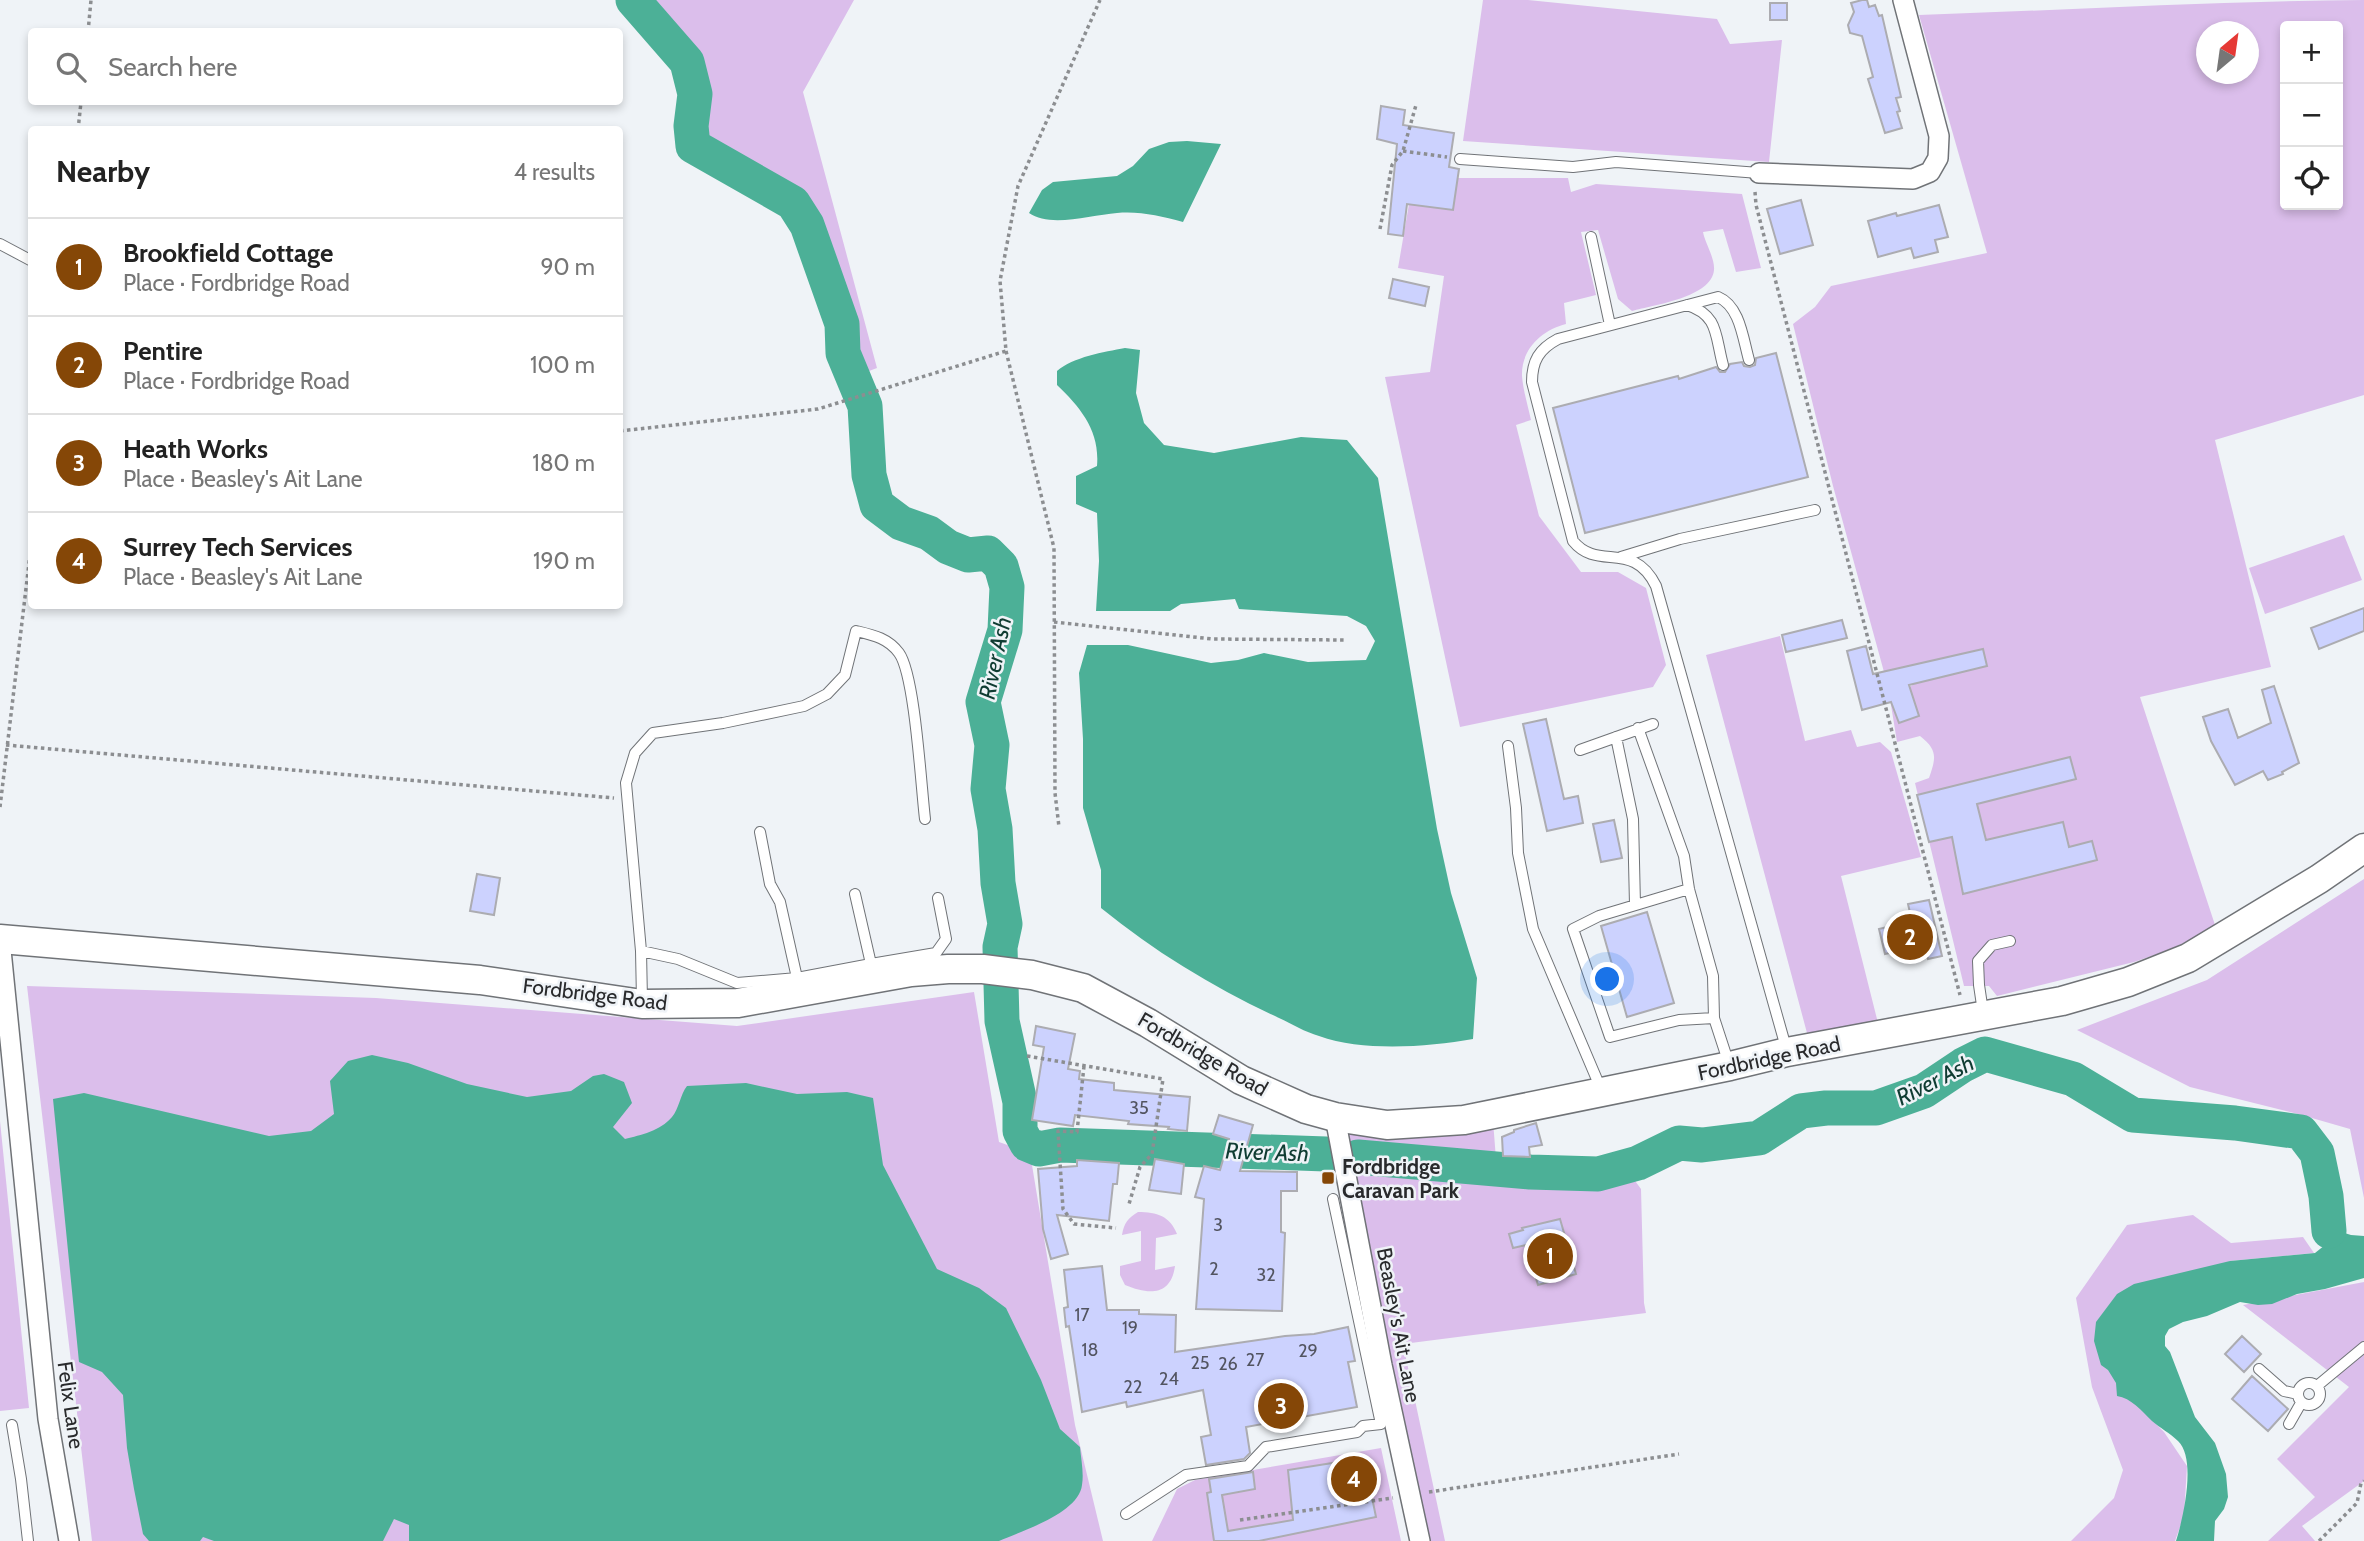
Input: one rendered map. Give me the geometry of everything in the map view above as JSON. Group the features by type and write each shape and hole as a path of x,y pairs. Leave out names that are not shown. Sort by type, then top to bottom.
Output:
{"street":[{"path":"1759,173 1913,179 1930,172 1938,158 1939,136 1903,0"},
{"name":"Fordbridge Road","path":"0,940 480,980 642,1004 738,1003 873,971 983,970 1032,975 1083,988 1148,1023 1241,1080 1306,1109 1335,1117 1387,1125 1464,1120 1787,1052 2062,1001 2128,982 2188,958 2319,879 2364,848"},
{"name":"Felix Lane","path":"0,940 2,1002 48,1419 69,1541"},
{"name":"Beasley's Ait Lane","path":"1335,1117 1420,1541"}],"lane":[{"path":"1460,159 1573,167 1616,162 1759,173"},
{"path":"1591,237 1610,325"},
{"path":"0,244 28,259"},
{"path":"1749,360 1735,312 1727,301 1717,297 1558,339 1545,345 1537,355 1532,368 1532,382 1573,541 1580,550 1592,555 1621,558 1643,566 1656,586 1787,1052"},
{"path":"1686,305 1702,310 1712,321 1723,365"},
{"path":"1621,558 1680,539 1815,510"},
{"path":"642,1004 641,951 626,783 635,753 653,733 723,723 804,706 827,694 845,675 856,631 883,638 900,653 909,678 925,819"},
{"path":"1580,751 1654,724"},
{"path":"1638,729 1685,856 1689,889 1713,976 1714,1018 1730,1066"},
{"path":"1616,737 1633,819 1635,905"},
{"path":"1508,746 1516,808 1518,853 1533,929 1602,1093"},
{"path":"761,832 771,884 780,902 797,978"},
{"path":"1689,889 1599,916 1573,929 1609,1037 1679,1020 1714,1018"},
{"path":"855,894 873,971"},
{"path":"641,951 678,959 737,983 873,971 936,953 947,939 938,898"},
{"path":"1975,1018 1979,985 1978,961 1992,945 2010,941"},
{"path":"1126,1514 1186,1475 1248,1466 1266,1447 1357,1432 1363,1426 1381,1424 1333,1199"},
{"path":"2317,1386 2364,1347"},
{"path":"2259,1369 2284,1391 2300,1399 2310,1406 2318,1402 2321,1394 2317,1386 2309,1382 2301,1386 2300,1399 2289,1424"},
{"path":"12,1425 22,1479 28,1541"}],"path":[{"path":"88,28 91,0"},
{"path":"1059,827 1055,793 1054,548 1006,351 1000,281 1018,186 1100,0"},
{"path":"78,126 81,105"},
{"path":"1380,229 1392,165 1403,151 1416,105"},
{"path":"1403,151 1460,159"},
{"path":"1759,173 1755,188 1756,205 1975,1018"},
{"path":"623,431 818,409 1006,351"},
{"path":"0,807 28,570"},
{"path":"1054,622 1212,639 1346,640"},
{"path":"6,746 627,799"},
{"path":"1027,1056 1163,1079 1152,1150 1137,1172 1129,1204"},
{"path":"1084,1066 1077,1132 1058,1131 1063,1209 1074,1224 1116,1228"},
{"path":"1240,1520 1679,1454"},
{"path":"2319,1541 2357,1503 2361,1483 2364,1481"}],"shaded area":[{"path":"633,0 854,0 803,92 877,368 853,377 843,353 842,324 807,225 793,203 693,146 691,126 695,94 687,62"},
{"path":"1483,0 1528,0 1717,19 1730,44 1782,40 1769,162 1463,141"},
{"path":"2364,0 2364,395 2215,440 2271,667 2140,697 2216,928 2134,962 1997,996 1989,986 1964,986 1915,783 1929,778 1933,765 1933,750 1920,736 1897,742 1890,699 1916,683 1987,666 1983,649 1884,672 1833,486 1793,324 1815,307 1831,286 1987,253 1919,15"},
{"path":"1169,142 1221,144 1183,222 1134,213 1048,220 1029,213 1042,190 1053,182 1117,176 1133,166 1149,149"},
{"path":"1458,178 1568,178 1571,192 1596,184 1742,194 1761,268 1736,272 1723,229 1703,232 1714,265 1711,279 1693,293 1667,303 1632,311 1618,299 1598,230 1581,232 1596,295 1564,303 1566,324 1541,336 1529,349 1522,376 1531,420 1516,425 1539,516 1581,572 1618,572 1646,588 1666,665 1653,687 1460,727 1385,377 1430,372 1444,276 1398,268 1409,204"},
{"path":"1125,348 1140,350 1136,393 1144,423 1164,445 1214,453 1301,437 1347,440 1378,478 1437,829 1451,893 1477,978 1473,1039 1416,1046 1375,1046 1337,1041 1314,1034 1209,982 1143,940 1101,908 1101,870 1083,808 1079,673 1087,645 1128,645 1211,663 1264,653 1308,662 1366,660 1375,641 1366,626 1347,616 1239,609 1235,599 1181,604 1170,611 1096,611 1099,561 1097,513 1076,504 1076,476 1097,466 1097,453 1087,421 1074,402 1057,385 1057,371 1080,359"},
{"path":"2344,535 2362,580 2265,614 2249,568"},
{"path":"1780,636 1805,741 1851,730 1857,747 1880,742 1891,752 1921,857 1841,876 1878,1023 1807,1033 1706,655"},
{"path":"2364,879 2364,1198 2350,1129 2190,1087 2077,1030 2207,980"},
{"path":"27,986 376,998 737,1026 974,992 999,1142 1030,1153 1075,1425 1103,1541 92,1541"},
{"path":"372,1055 408,1063 467,1084 527,1097 571,1091 593,1076 604,1074 624,1082 632,1103 613,1127 625,1139 650,1132 667,1122 674,1114 687,1086 746,1083 797,1094 847,1092 873,1098 883,1165 937,1269 979,1288 1006,1308 1041,1380 1060,1429 1080,1447 1083,1480 1079,1495 1048,1520 999,1541 409,1541 409,1525 394,1519 383,1541 214,1541 203,1537 200,1541 149,1541 143,1534 134,1489 127,1448 123,1395 102,1372 79,1362 53,1099 84,1093 269,1136 311,1131 334,1114 330,1081 348,1061"},
{"path":"0,1121 29,1408 0,1411"},
{"path":"1493,1121 1496,1159 1593,1165 1616,1155 1641,1189 1646,1313 1403,1344 1445,1541 1413,1541 1338,1130"},
{"path":"2327,1185 2331,1219 2338,1231 2364,1236 2364,1278 2297,1294 2272,1304 2240,1302 2207,1316 2183,1322 2169,1329 2165,1336 2165,1346 2170,1352 2195,1417 2215,1443 2226,1474 2228,1497 2224,1509 2215,1521 2214,1541 2176,1541 2187,1490 2187,1461 2184,1450 2175,1438 2136,1406 2117,1396 2116,1383 2108,1370 2101,1365 2094,1341 2096,1322 2117,1294 2134,1284 2230,1261 2315,1253 2325,1245 2317,1234 2323,1214 2320,1187"},
{"path":"1138,1212 1162,1216 1171,1223 1177,1234 1156,1238 1155,1270 1175,1266 1169,1283 1158,1290 1142,1290 1125,1285 1120,1275 1120,1266 1141,1261 1141,1231 1122,1235 1127,1221"},
{"path":"2193,1215 2231,1243 2303,1237 2314,1253 2230,1261 2116,1383 2164,1432 2187,1466 2184,1516 2175,1541 2071,1541 2114,1498 2123,1470 2092,1387 2076,1298 2127,1225"},
{"path":"2364,1282 2364,1481 2302,1526 2315,1541 2268,1541 2315,1497 2277,1459 2349,1387 2243,1305"},
{"path":"1381,1448 1401,1541 1152,1541 1177,1489 1195,1480"}],"building":[{"path":"1867,0 1869,7 1875,5 1879,16 1882,15 1901,97 1896,98 1902,128 1885,133 1868,79 1873,77 1862,36 1850,33 1848,25 1854,12 1851,3"},
{"path":"1770,3 1787,3 1787,20 1770,20"},
{"path":"1381,106 1405,110 1403,125 1454,133 1449,167 1459,169 1453,210 1407,204 1403,236 1388,234 1397,144 1377,139"},
{"path":"1801,200 1813,245 1780,254 1767,209"},
{"path":"1939,205 1948,237 1935,240 1938,252 1914,258 1911,248 1878,257 1868,221"},
{"path":"1393,279 1429,287 1425,306 1389,298"},
{"path":"1776,353 1808,477 1585,533 1553,408 1678,376 1679,379 1716,367 1720,372 1725,372 1730,364 1742,362 1744,366 1750,367 1755,365 1756,358"},
{"path":"2364,608 2364,631 2319,649 2311,628"},
{"path":"1842,620 1847,638 1786,652 1782,635"},
{"path":"1866,646 1873,674 1983,649 1987,666 1909,685 1919,716 1899,723 1891,702 1862,710 1847,651"},
{"path":"2274,686 2299,763 2268,780 2263,771 2235,785 2211,741 2203,717 2228,709 2238,738 2271,723 2262,690"},
{"path":"1546,719 1564,799 1578,796 1583,823 1547,831 1523,724"},
{"path":"2070,757 2076,779 1977,804 1986,840 2063,822 2069,847 2092,841 2097,860 1963,894 1952,837 1929,842 1917,795"},
{"path":"1614,820 1622,858 1601,862 1593,824"},
{"path":"477,874 500,878 494,915 470,911"},
{"path":"1929,900 1942,956 1928,959 1925,948 1903,954 1902,950 1885,954 1879,929 1912,921 1908,904"},
{"path":"1647,912 1674,1003 1627,1017 1601,926"},
{"path":"1036,1026 1075,1034 1068,1069 1080,1071 1079,1079 1114,1083 1114,1090 1190,1097 1187,1131 1075,1115 1073,1126 1032,1120 1044,1047 1033,1045"},
{"path":"1219,1115 1253,1125 1240,1171 1297,1172 1297,1191 1281,1191 1281,1232 1285,1233 1282,1311 1196,1309 1204,1199 1195,1197 1204,1166 1220,1170 1229,1139 1213,1134"},
{"path":"1536,1123 1542,1145 1529,1147 1530,1157 1503,1156 1502,1137"},
{"path":"1155,1159 1184,1164 1181,1194 1149,1190"},
{"path":"1077,1160 1119,1163 1117,1184 1113,1184 1109,1221 1057,1215 1068,1254 1051,1259 1043,1229 1038,1169 1077,1166"},
{"path":"1560,1219 1576,1274 1538,1285 1526,1245 1513,1248 1509,1234"},
{"path":"1102,1266 1107,1310 1139,1310 1139,1314 1176,1315 1175,1352 1348,1327 1355,1361 1348,1362 1357,1407 1246,1427 1250,1453 1244,1459 1206,1465 1201,1437 1211,1435 1203,1390 1127,1407 1126,1402 1082,1412 1069,1326 1066,1327 1064,1308 1068,1307 1064,1270"},
{"path":"2242,1336 2261,1354 2244,1372 2225,1354"},
{"path":"2252,1376 2288,1409 2268,1431 2232,1399"},
{"path":"1364,1458 1376,1517 1259,1541 1214,1541 1207,1493 1211,1492 1209,1479 1253,1472 1255,1489 1222,1495 1228,1531 1293,1520 1288,1470"}],"waterway":[{"name":"River Ash","path":"633,0 687,62 695,94 691,126 693,146 793,203 807,225 842,324 843,353 865,406 869,475 877,505 901,523 929,533 948,547 968,555 988,553 1001,566 1007,587 1005,630 983,702 992,745 988,789 1005,924 1000,947 1002,1021 1020,1102 1020,1131 1027,1144 1039,1149 1060,1145 1326,1154"},
{"name":"River Ash","path":"1358,1157 1530,1172 1598,1174 1638,1163 1679,1143 1702,1145 1759,1138 1801,1111 1876,1108 1924,1091 1985,1054 2073,1079 2133,1115 2235,1123 2301,1132 2317,1153 2326,1196 2329,1231"}],"place":[{"name":"Pentire","path":"1910,937"},
{"name":"Fordbridge Caravan Park","path":"1328,1178"},
{"name":"Brookfield Cottage","path":"1550,1256"},
{"name":"Heath Works","path":"1281,1406"},
{"name":"Surrey Tech Services","path":"1354,1479"}]}
